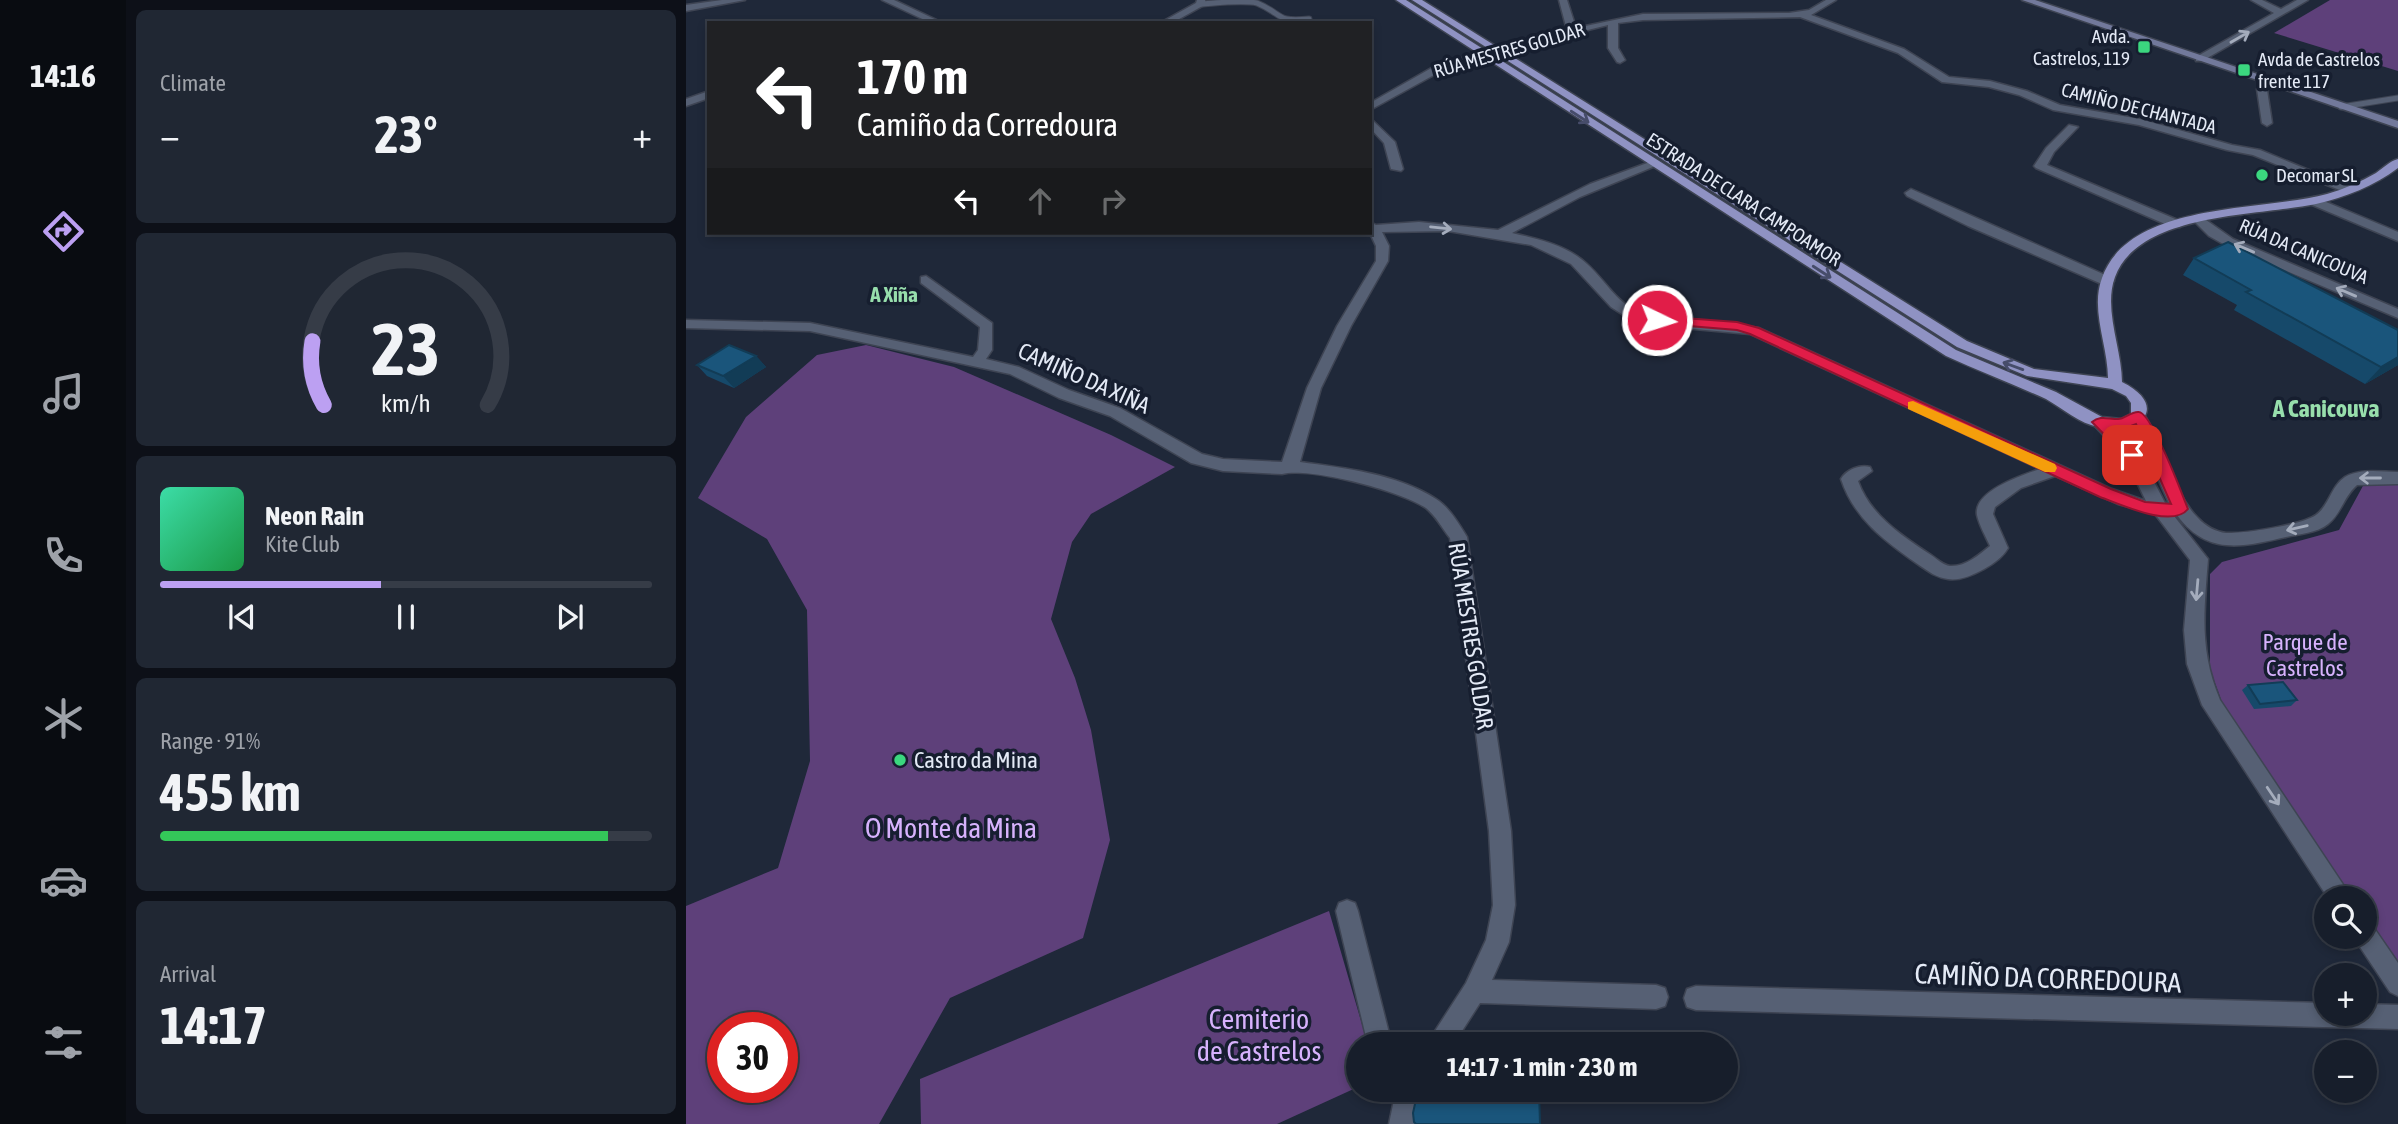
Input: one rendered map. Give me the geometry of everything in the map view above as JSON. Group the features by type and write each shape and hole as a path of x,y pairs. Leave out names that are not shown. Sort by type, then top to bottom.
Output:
{"main road":[{"name":"ESTRADA DE CLARA CAMPOAMOR","path":"1400,0 1951,353 2051,397 2099,422"},
{"name":"ESTRADA DE CLARA CAMPOAMOR","path":"1416,0 1962,344 2032,373 2115,383"},
{"path":"2026,0 2398,125"},
{"path":"2099,422 2123,424 2138,416 2139,403 2134,396 2115,383 2115,362 2107,310 2107,281 2119,253 2134,241 2176,224 2315,201 2351,190 2397,164"},
{"path":"2077,411 2067,396 2071,383 2080,380"}],"street":[{"path":"686,8 741,0"},
{"path":"886,0 934,21"},
{"path":"1563,0 1569,26 1574,32"},
{"name":"RÚA MESTRES GOLDAR","path":"1372,106 1438,68 1613,21 1643,17 1768,12 1803,15 1832,0"},
{"path":"2255,0 2281,13"},
{"path":"2199,59 2304,0"},
{"path":"1168,21 1201,2"},
{"name":"CAMIÑO DE CHANTADA","path":"1803,15 1901,51 1946,80 1990,84 2023,93 2057,108 2140,122 2231,148 2259,147 2351,190"},
{"name":"RÚA MESTRES GOLDAR","path":"1613,21 1613,48 1620,60"},
{"path":"2267,123 2262,89 2272,83"},
{"path":"686,103 707,94"},
{"path":"1372,123 1389,142 1397,169"},
{"path":"2073,127 2050,150 2040,166 2176,224"},
{"path":"1500,234 1569,196 1612,177 1654,164"},
{"path":"1911,193 2107,281"},
{"path":"2315,201 2398,237"},
{"name":"RÚA DA CANICOUVA","path":"2199,219 2213,233 2229,242 2398,314"},
{"path":"1291,466 1314,388 1344,326 1382,261 1383,245 1372,227 1427,227 1500,234 1547,245 1575,260 1612,303 1636,317 1737,326 1770,336 1839,371 2130,503 2171,510"},
{"path":"926,280 987,326 985,349 978,361"},
{"name":"CAMIÑO DA XIÑA","path":"686,324 810,327 978,361 1014,370 1064,394 1115,412 1197,459 1223,465 1291,466"},
{"path":"2138,416 2146,428 2171,510 2199,559"},
{"path":"2099,422 2132,455 2146,486 2171,510 2215,540 2235,542 2314,524 2331,514 2345,486 2352,480 2359,477 2398,478"},
{"name":"RÚA MESTRES GOLDAR","path":"1291,466 1330,472 1390,488 1432,504 1458,537 1500,831 1504,905 1497,942 1474,991 1447,1032"},
{"path":"1864,471 1849,479 1851,488 1884,530 1944,572 1957,572 1991,557 1998,548 1985,514 1987,504 2015,484 2056,470"},
{"path":"2215,540 2203,547 2199,559 2193,630 2197,664 2205,688 2212,705 2333,886"},
{"path":"1347,911 1377,1032"},
{"path":"2375,949 2398,984"},
{"path":"1474,991 1656,997"},
{"name":"CAMIÑO DA CORREDOURA","path":"1696,998 2398,1017"},
{"path":"1396,1102 1402,1122"},
{"path":"1402,1122 1406,1102"}],"lane":[{"path":"1201,2 1247,1 1285,21 1309,19"},
{"path":"2342,107 2398,98"}],"green space":[{"path":"2330,0 2398,0 2398,71 2274,33"},
{"name":"O Monte da Mina","path":"866,345 954,367 1111,435 1175,467 1091,514 1072,542 1051,619 1075,678 1091,730 1110,840 1083,938 950,998 879,1124 686,1124 686,906 778,868 810,761 807,610 767,539 698,498 746,417 817,355"},
{"name":"Parque de Castrelos","path":"2364,484 2398,485 2398,967 2377,936 2377,886 2343,886 2224,708 2210,669 2210,574 2222,562 2339,530"},
{"name":"Cemiterio de Castrelos","path":"1329,911 1364,1032 1346,1032 1346,1092 1277,1124 921,1124 920,1079"}],"building":[{"path":"2228,242 2398,330 2398,357 2381,367 2246,292 2251,290 2194,258"},
{"path":"729,345 756,356 723,376 697,365"},
{"path":"2283,682 2297,700 2260,704 2248,685"},
{"path":"1415,1102 1539,1102 1540,1124 1416,1124 1413,1113"}],"slow traffic":[{"path":"1913,405 2050,468"}],"place":[{"name":"Avda. Castrelos, 119","path":"2144,47"},
{"name":"Avda de Castrelos frente 117","path":"2244,70"},
{"name":"Decomar SL","path":"2262,175"},
{"name":"Castro da Mina","path":"900,760"}],"district":[{"name":"A Xiña","path":"894,295"},
{"name":"A Canicouva","path":"2326,409"}],"route":[{"path":"1657,320 1737,326 1770,336 1839,371 2106,493 2161,511 2180,509 2146,428 2138,416 2123,424 2099,422 2132,455"}]}
